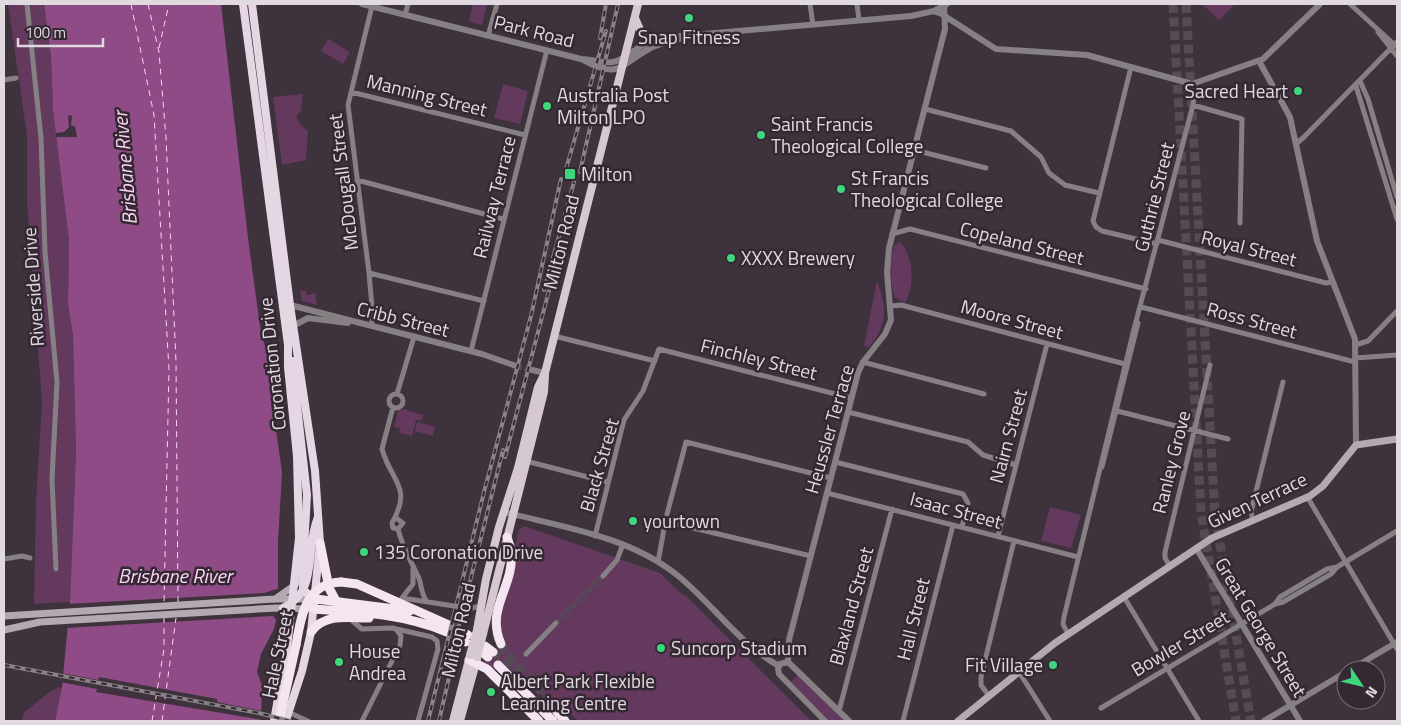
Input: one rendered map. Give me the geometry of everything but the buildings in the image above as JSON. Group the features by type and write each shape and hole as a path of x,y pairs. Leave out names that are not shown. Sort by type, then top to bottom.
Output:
{"highway":[{"name":"Coronation Drive","path":"243,4 286,304 293,326 315,471 320,543 311,632 302,671 285,717"},
{"name":"Coronation Drive","path":"252,4 286,304 288,367 297,456 299,538 292,647 274,721"},
{"path":"288,345 302,442 307,495 302,576 304,590 314,603 325,610 399,617"},
{"path":"284,606 297,600 304,590 307,581 312,530 318,515"},
{"path":"501,644 495,621 510,563 511,552 507,537"},
{"path":"320,543 329,588 336,601"},
{"name":"Hale Street","path":"285,717 292,647 302,611 310,597 324,586 341,582 352,583 448,629 399,617"},
{"path":"373,592 402,598"},
{"path":"314,603 336,601 418,613"},
{"path":"311,632 323,620 349,618 390,619 399,617"},
{"path":"480,655 490,673 539,721"},
{"path":"498,665 553,721"},
{"path":"554,708 565,721"}],"main road":[{"name":"Milton Road","path":"480,632 513,514 524,460 545,386 545,373 554,336 638,4"},
{"path":"635,18 642,34 651,39"},
{"path":"1356,445 1397,439"},
{"name":"Given Terrace","path":"958,721 1068,634 1216,535 1308,498 1323,486 1356,445"},
{"name":"Milton Road","path":"460,721 480,655 481,606 504,512 524,460"},
{"path":"4,616 275,599 293,588 297,581 306,528"},
{"path":"275,599 284,606"},
{"path":"297,600 314,603"},
{"path":"4,630 40,622 314,603"},
{"name":"Milton Road","path":"453,721 480,655"}],"street":[{"name":"Riverside Drive","path":"27,4 41,138 44,252 57,382 52,478 56,569"},
{"name":"Park Road","path":"362,4 581,59 611,63 651,39"},
{"path":"405,15 408,4"},
{"path":"488,36 496,4"},
{"path":"810,4 813,25"},
{"path":"857,4 859,20"},
{"path":"933,11 996,49 1087,55 1192,84 1259,61 1276,48 1320,4"},
{"path":"1350,4 1395,46 1397,56"},
{"path":"651,39 911,16 933,11 945,5"},
{"name":"Heussler Terrace","path":"788,662 789,640 851,398 862,362 888,329 892,306 887,265 892,234 946,29 945,5"},
{"name":"McDougall Street","path":"371,326 373,318 369,273 348,104 372,6"},
{"path":"622,68 654,47 686,37"},
{"path":"1296,144 1395,46"},
{"name":"Railway Terrace","path":"471,351 547,50"},
{"name":"Park Road","path":"581,59 607,70 622,68"},
{"path":"1259,61 1290,117 1317,241 1353,333 1355,345 1356,445"},
{"path":"925,109 1011,131 1041,157 1049,173 1065,185 1099,194 1131,67"},
{"path":"4,80 16,78"},
{"path":"1360,81 1397,197"},
{"name":"Guthrie Street","path":"1068,634 1063,620 1125,364 1146,290 1192,105 1194,95 1192,84"},
{"path":"1356,86 1397,219"},
{"name":"Manning Street","path":"351,92 525,135"},
{"path":"1192,105 1242,119 1240,223"},
{"path":"914,150 986,168"},
{"path":"357,180 503,219"},
{"name":"Royal Street","path":"1099,194 1093,217 1094,225 1102,231 1158,242 1326,283 1332,282"},
{"name":"Copeland Street","path":"892,234 910,229 1146,290"},
{"path":"369,273 484,302"},
{"name":"Cribb Street","path":"286,304 471,351 516,366"},
{"name":"Moore Street","path":"892,306 901,305 1125,364"},
{"name":"Ross Street","path":"1141,307 1355,360 1397,356"},
{"path":"1355,345 1368,341 1397,311"},
{"name":"Guthrie Street","path":"1100,470 1105,461 1138,330 1138,317"},
{"path":"293,326 308,318 362,324"},
{"path":"554,336 655,361"},
{"path":"397,394 414,338"},
{"name":"Nairn Street","path":"998,536 1048,344"},
{"name":"Black Street","path":"595,536 624,420 643,391 659,349"},
{"name":"Finchley Street","path":"659,349 851,398"},
{"path":"862,362 984,394"},
{"name":"Ranley Grove","path":"1170,566 1165,558 1165,552 1210,365"},
{"path":"532,370 545,373"},
{"path":"1253,520 1250,512 1283,382"},
{"path":"397,394 393,394 389,399 393,407 382,449 400,486 399,508 392,524 394,528 398,529 426,600"},
{"path":"393,407 400,406 402,402 402,398 397,394"},
{"path":"1117,411 1228,438"},
{"path":"848,412 968,442 983,455 1016,465"},
{"path":"658,562 668,522 668,509 686,442 831,478"},
{"path":"524,460 607,482"},
{"path":"835,462 963,494 968,503 962,527"},
{"name":"Isaac Street","path":"827,493 1078,557"},
{"path":"1308,498 1396,645 1368,660"},
{"name":"Blaxland Street","path":"839,711 892,509"},
{"path":"504,512 623,544 658,562 683,580 754,649 779,666"},
{"path":"668,522 811,556"},
{"name":"Hall Street","path":"903,721 953,525"},
{"name":"Bowler Street","path":"1101,708 1275,604 1283,602 1323,579 1333,573 1337,567 1397,531"},
{"path":"989,696 980,680 1014,541"},
{"path":"603,576 617,560 623,544"},
{"name":"Great George Street","path":"1196,548 1300,721"},
{"path":"4,559 22,556 30,558"},
{"path":"402,598 413,584 413,568"},
{"path":"1124,597 1200,721"},
{"path":"402,598 426,600 454,606"},
{"path":"467,609 481,606"},
{"path":"349,618 358,628 396,629 414,632 432,637 438,644 418,721"},
{"path":"526,654 556,622"},
{"path":"362,721 400,645 401,636 396,629"},
{"path":"401,636 414,632"},
{"path":"825,721 778,672 782,662 788,662 849,721"},
{"path":"784,677 791,676 794,669"},
{"path":"1019,672 1050,721"},
{"path":"1264,721 1336,678"},
{"path":"285,717 308,721"}],"shaded area":[{"path":"8,4 44,4 51,57 53,110 69,241 68,304 73,335 76,452 70,602 34,604 36,502 42,402 27,201 27,136"},
{"path":"473,4 487,4 482,25 469,22"},
{"path":"1202,4 1235,4 1219,20"},
{"path":"328,39 350,52 343,64 321,51"},
{"path":"503,84 528,91 520,124 494,118"},
{"path":"303,94 301,111 296,116 301,125 308,131 306,160 282,165 273,97"},
{"path":"900,242 908,255 912,272 910,289 905,303 894,297 889,270 894,245"},
{"path":"877,281 883,299 884,315 880,331 869,347 864,346"},
{"path":"300,291 306,291 307,295 315,293 317,305 302,301"},
{"path":"403,409 423,415 422,420 416,420 412,436 399,433 400,428 394,427 398,411"},
{"path":"417,422 435,427 433,436 415,431"},
{"path":"1050,507 1081,515 1071,548 1041,541"},
{"path":"524,526 660,573 685,595 811,721 578,721 555,698 546,700 513,671 549,710 558,705 550,712 501,662 493,670 483,662 504,641 498,618 513,561 518,531"},
{"path":"798,675 845,721 829,721 791,682"},
{"path":"62,687 55,721 22,721 24,712 47,694"}],"water":[{"name":"Brisbane River","path":"44,4 221,4 248,238 260,326 274,384 276,430 282,472 278,542 278,611 274,629 261,654 257,672 262,685 261,721 55,721 62,687 70,602 76,452 73,335 68,304 69,241 53,110 51,57"}],"pier":[{"path":"72,115 71,126 75,126 77,137 56,137 56,133 64,132 69,127 68,116"},
{"path":"280,588 281,611 278,622 273,616 65,628 67,604 264,593"},
{"path":"61,673 98,680 99,677 217,699 217,702 263,711 263,720 96,692 97,689 60,682"}],"ferry route":[{"path":"131,4 154,115 169,369 164,604"},
{"path":"148,4 159,52 166,138 176,362 178,602"},
{"path":"159,48 169,4"},
{"path":"152,721 164,649 164,618"},
{"path":"162,721 176,618"}],"tunnel":[{"path":"1173,4 1201,512 1236,721"},
{"path":"1186,4 1215,515 1251,721"},
{"path":"516,366 532,370"},
{"path":"556,623 603,576"},
{"path":"454,606 467,609"},
{"path":"449,625 463,632"},
{"path":"447,632 461,639"},
{"path":"501,644 513,661 550,701 554,708"},
{"path":"493,652 516,672"}],"railway":[{"path":"600,38 606,4"},
{"path":"580,172 618,4"},
{"path":"566,169 606,31"},
{"path":"428,721 484,492 531,316 561,179"},
{"path":"544,290 574,182"},
{"path":"505,457 551,283"},
{"path":"449,665 503,450"},
{"path":"439,721 453,660"},
{"path":"4,665 259,713 290,721"}],"place":[{"name":"Snap Fitness","path":"689,18"},
{"name":"Sacred Heart","path":"1298,91"},
{"name":"Australia Post Milton LPO","path":"547,106"},
{"name":"Saint Francis Theological College","path":"761,135"},
{"name":"Milton","path":"570,174"},
{"name":"St Francis Theological College","path":"841,189"},
{"name":"XXXX Brewery","path":"731,258"},
{"name":"yourtown","path":"633,521"},
{"name":"135 Coronation Drive","path":"364,552"},
{"name":"Suncorp Stadium","path":"661,648"},
{"name":"House Andrea","path":"339,662"},
{"name":"Fit Village","path":"1053,665"},
{"name":"Albert Park Flexible Learning Centre","path":"491,692"}]}
